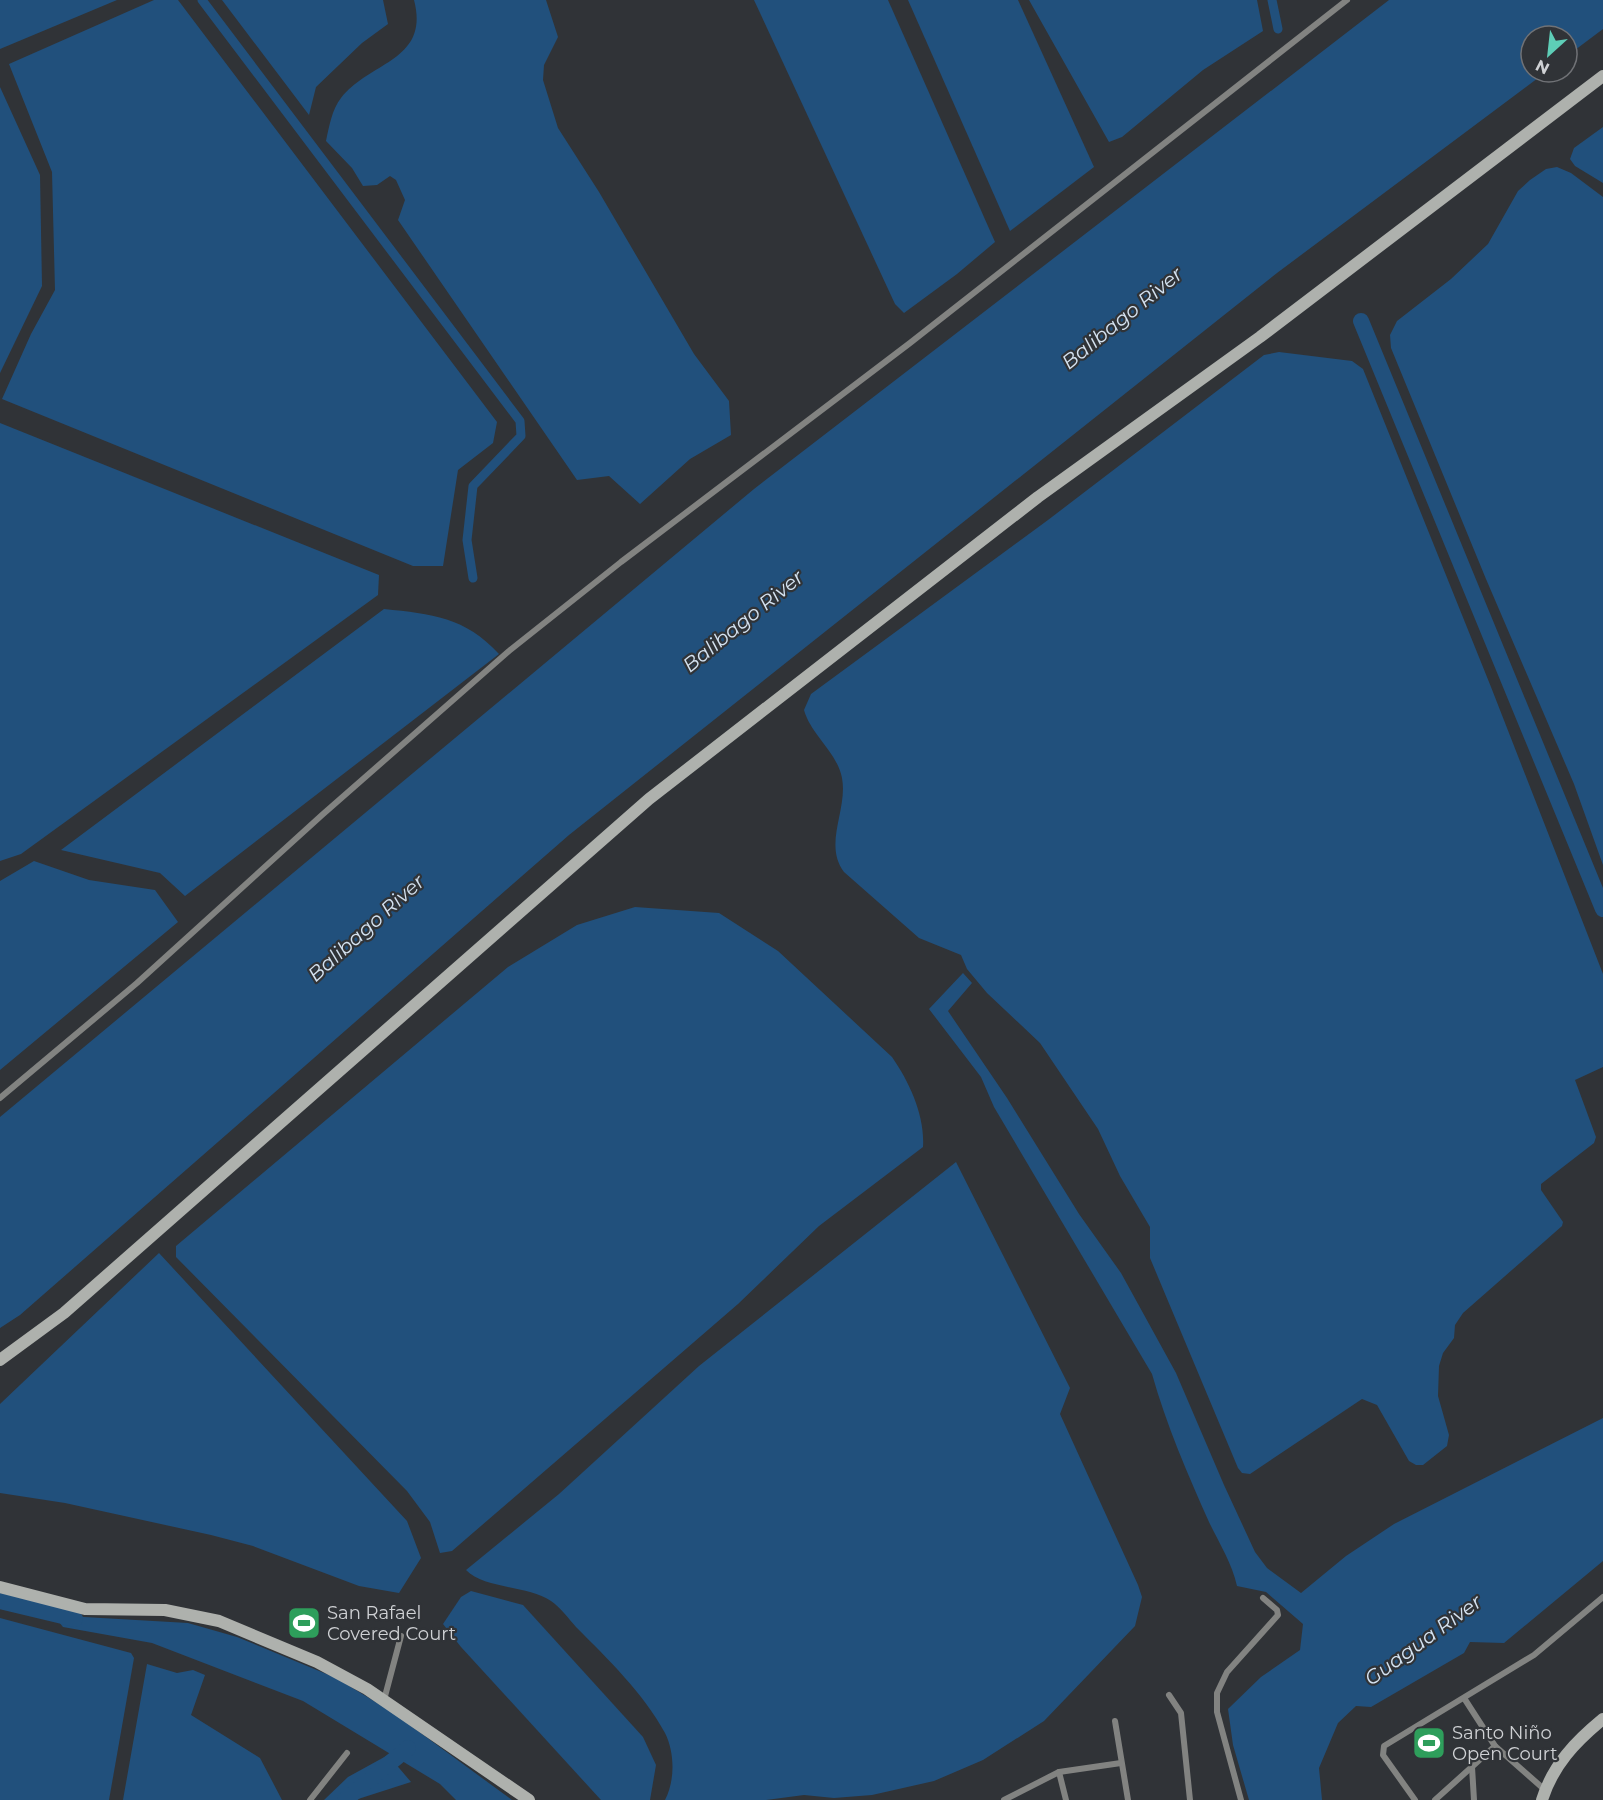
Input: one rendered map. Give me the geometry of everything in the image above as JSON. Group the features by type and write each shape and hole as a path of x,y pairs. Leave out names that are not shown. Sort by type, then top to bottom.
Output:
{"street":[{"path":"0,1098 138,983 322,815 509,651 621,562 910,343 1347,0"},
{"path":"0,1360 64,1313 649,798 1038,497 1260,337 1603,76"},
{"path":"0,1587 85,1609 165,1610 219,1621 317,1662 384,1700 529,1800"},
{"path":"1415,1800 1383,1755 1384,1746 1534,1655 1603,1597"},
{"path":"1242,1800 1215,1703 1224,1677 1278,1616 1279,1612 1263,1598"},
{"path":"384,1700 401,1636"},
{"path":"1169,1695 1181,1713 1190,1800"},
{"path":"1464,1698 1496,1746 1544,1795 1558,1762 1585,1733 1603,1719"},
{"path":"1116,1721 1128,1800"},
{"path":"1435,1800 1496,1746"},
{"path":"310,1800 347,1753"},
{"path":"1004,1800 1059,1772 1121,1763"},
{"path":"1472,1767 1474,1800"},
{"path":"1059,1772 1066,1800"}],"green space":[{"name":"Santo Niño Open Court","path":"1427,1729 1442,1750 1432,1758 1416,1736"}],"water":[{"path":"0,0 117,0 0,49"},
{"path":"154,0 178,0 497,422 493,443 458,470 443,566 413,566 2,399 31,334 55,290 52,172 9,64"},
{"path":"222,0 383,0 388,24 362,43 316,87 309,115"},
{"path":"414,0 546,0 558,37 544,65 543,80 558,128 599,192 694,354 729,401 731,435 690,459 640,504 609,476 577,480 398,220 405,200 396,180 390,176 377,185 363,186 352,168 326,141 333,113 341,98 353,86 406,48 413,36 417,20"},
{"path":"754,0 888,0 995,242 957,274 904,313 895,304"},
{"path":"908,0 1018,0 1094,167 1010,231"},
{"path":"1029,0 1257,0 1263,31 1203,70 1122,137 1109,142"},
{"name":"Balibago River","path":"1389,0 1603,0 1603,29 1579,47 1579,24 1519,24 1519,84 1530,84 1277,273 569,835 20,1315 0,1328 0,1117 754,489"},
{"path":"0,87 40,175 42,286 0,373"},
{"path":"1603,127 1603,183 1575,166 1570,159 1574,148"},
{"path":"1557,167 1571,173 1603,197 1603,865 1574,784 1486,579 1391,348 1390,335 1397,321 1451,279 1488,244 1518,191 1546,169"},
{"path":"1279,352 1352,361 1363,369 1603,974 1603,1067 1575,1080 1596,1137 1594,1143 1541,1184 1541,1190 1563,1222 1562,1226 1463,1313 1455,1325 1454,1338 1443,1353 1439,1366 1438,1396 1449,1435 1447,1446 1423,1465 1416,1465 1409,1461 1377,1405 1362,1399 1250,1474 1242,1473 1238,1468 1150,1258 1150,1227 1120,1176 1098,1129 1040,1043 987,993 967,969 961,955 919,938 844,872 838,861 836,850 843,790 842,778 835,760 812,728 804,710 811,694 1048,520 1264,355"},
{"path":"0,423 379,575 378,595 21,854 0,861"},
{"path":"384,609 433,616 460,625 473,632 499,654 185,896 160,873 61,850"},
{"path":"34,861 89,880 155,890 178,922 0,1070 0,881"},
{"path":"635,907 719,913 778,951 892,1057 915,1100 922,1124 923,1147 819,1226 738,1304 452,1551 440,1553 430,1522 407,1491 176,1257 176,1246 508,967 577,925"},
{"name":"Guagua River","path":"963,973 972,983 948,1011 1007,1098 1079,1214 1121,1273 1176,1373 1255,1552 1267,1568 1301,1593 1346,1556 1394,1524 1603,1418 1603,1561 1504,1643 1470,1642 1464,1653 1371,1707 1356,1706 1338,1723 1319,1768 1322,1800 1249,1800 1233,1745 1228,1709 1261,1677 1300,1650 1303,1624 1266,1592 1237,1586 1229,1561 1209,1522 1178,1449 1152,1374 994,1107 981,1077 929,1009"},
{"path":"956,1162 1070,1388 1060,1414 1138,1585 1142,1597 1135,1626 1044,1721 983,1760 934,1781 872,1795 834,1798 804,1795 766,1800 665,1800 672,1776 671,1749 665,1733 647,1704 625,1677 551,1601 530,1592 484,1581 466,1570 559,1494 699,1366"},
{"path":"159,1253 407,1521 421,1558 399,1593 359,1586 253,1546 211,1535 65,1503 0,1493 0,1404"},
{"path":"471,1591 523,1605 643,1737 656,1765 650,1800 601,1800 461,1647 443,1624 461,1597"},
{"path":"49,1610 84,1617 188,1623 237,1637 336,1678 392,1712 512,1800 456,1800 440,1784 303,1701 152,1643 63,1627"},
{"path":"0,1618 131,1653 134,1658 109,1800 0,1800"},
{"path":"147,1664 177,1673 193,1670 205,1675 191,1715 260,1758 282,1800 123,1800"},
{"path":"388,1755 411,1782 355,1800 324,1800 348,1777"}],"waterway":[{"path":"202,0 520,421 521,436 473,486 467,540 473,578"},
{"path":"1272,0 1278,29"},
{"path":"1361,321 1603,909"},
{"path":"0,1601 75,1619"},
{"path":"345,1800 408,1748"}],"place":[{"name":"San Rafael Covered Court","path":"304,1623"},
{"name":"Santo Niño Open Court","path":"1429,1743"}]}
